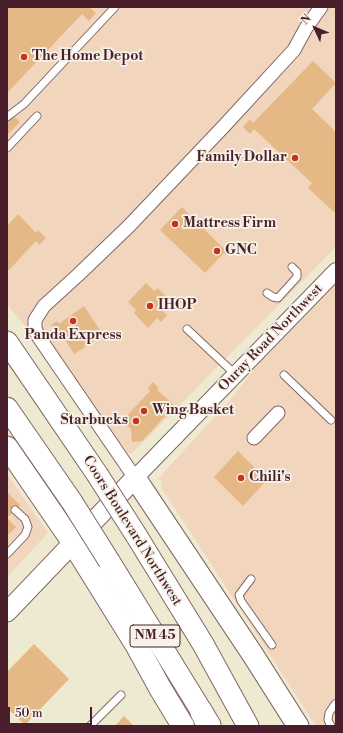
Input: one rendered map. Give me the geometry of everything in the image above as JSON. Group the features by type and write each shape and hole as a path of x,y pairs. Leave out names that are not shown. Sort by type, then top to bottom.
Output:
{"highway":[{"path":"73,543 137,646 183,726"}],"main road":[{"name":"Coors Boulevard Northwest","path":"7,342 97,474 136,535 203,644 248,726"},
{"name":"NM 45","path":"7,408 72,502 206,721"},
{"path":"7,447 73,543"},
{"name":"Ouray Road Northwest","path":"9,606 73,543 135,478"},
{"path":"135,478 253,654 298,726"},
{"path":"203,644 260,726"}],"street":[{"path":"135,478 38,336 34,320 44,306 78,276 129,226 294,50 320,7"},
{"name":"Ouray Road Northwest","path":"135,478 336,272"},
{"path":"254,438 278,413"}],"lane":[{"path":"7,117 24,104 115,7"},
{"path":"7,148 37,116"},
{"path":"266,293 278,298 297,277 297,272 292,267"},
{"path":"187,329 236,375"},
{"path":"284,375 331,420"},
{"path":"7,554 24,535 28,527 25,518 15,510"},
{"path":"251,579 240,595 241,601 272,645"},
{"path":"90,726 121,695"},
{"path":"331,726 328,720 329,713 335,704"}],"shaded area":[{"path":"7,7 336,7 336,247 130,455 7,304"},
{"path":"336,284 336,726 316,726 161,487 162,481 158,479 231,399 259,363"},
{"path":"7,474 48,533 7,577"}],"building":[{"name":"The Home Depot","path":"7,7 89,7 96,13 89,21 82,14 7,93"},
{"path":"313,61 336,83 312,109 336,132 336,214 308,188 312,183 254,129 250,134 243,127 250,119 253,123"},
{"path":"7,110 20,122 7,135"},
{"path":"182,207 223,248 225,246 230,250 226,255 224,253 205,273 160,230"},
{"path":"18,214 36,233 38,230 46,238 39,245 36,241 7,272 7,226"},
{"name":"IHOP","path":"146,283 154,291 158,288 171,302 163,311 167,315 161,322 157,318 148,328 134,313 136,310 128,302"},
{"path":"84,306 103,335 74,354 58,328 54,331 51,325 57,321 59,324"},
{"path":"153,382 159,388 157,390 175,406 142,441 132,442 131,429 122,421 150,391 148,388"},
{"name":"Chili's","path":"238,451 267,480 243,506 214,477"},
{"path":"7,492 20,505 7,518"},
{"path":"7,518 16,527 7,536"},
{"path":"34,644 69,679 25,725 7,708 7,672"},
{"path":"124,716 134,726 115,726"}],"place":[{"name":"The Home Depot","path":"24,57"},
{"name":"Family Dollar","path":"295,158"},
{"name":"Mattress Firm","path":"175,224"},
{"name":"GNC","path":"217,251"},
{"name":"IHOP","path":"150,306"},
{"name":"Panda Express","path":"73,321"},
{"name":"Wing Basket","path":"144,411"},
{"name":"Starbucks","path":"136,421"},
{"name":"Chili's","path":"241,478"}]}
